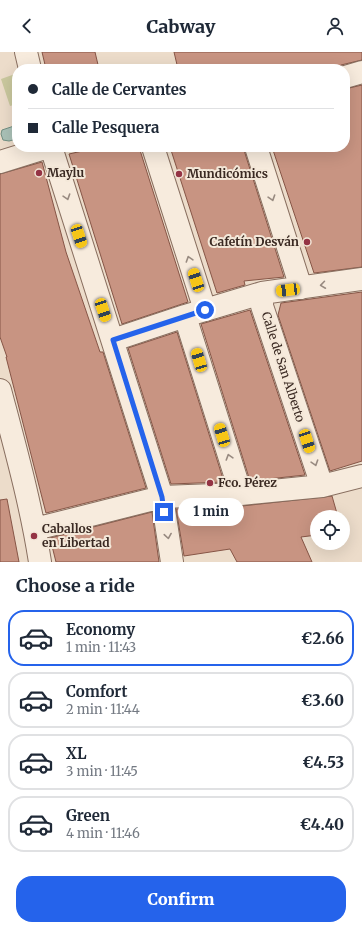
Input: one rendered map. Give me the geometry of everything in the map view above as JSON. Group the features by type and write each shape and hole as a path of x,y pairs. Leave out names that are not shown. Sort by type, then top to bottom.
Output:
{"street":[{"path":"26,52 29,64"},
{"path":"350,76 362,72"},
{"path":"0,146 12,142"},
{"path":"0,162 33,152"},
{"path":"52,152 162,497 172,562"},
{"path":"154,152 240,494"},
{"path":"258,152 301,288"},
{"path":"113,340 262,293 362,279"},
{"name":"Calle de San Alberto","path":"262,293 262,306 322,486"},
{"path":"0,390 19,460 35,529 40,562"},
{"path":"35,529 162,497 240,494 322,486 362,476"}],"shaded area":[{"path":"12,75 12,105 10,106 1,79"},
{"path":"12,127 12,140 3,140 1,134 2,130"}],"building":[{"path":"42,52 95,52 98,64 45,64"},
{"path":"174,52 362,52 362,60 345,64 177,64"},
{"path":"362,85 362,267 314,273 274,152 350,152 350,88"},
{"path":"78,152 141,152 188,302 122,324 69,154"},
{"path":"172,152 245,152 284,277 244,281 245,285 217,293"},
{"path":"42,162 66,252 100,352 103,352 146,488 46,513 7,357 0,337 0,174"},
{"path":"362,292 362,461 330,471 278,315 281,303"},
{"path":"250,310 305,475 250,481 201,324"},
{"path":"177,332 224,482 171,484 128,348"},
{"path":"332,496 336,510 310,510 310,536 301,537 312,562 237,562 230,549 184,556 176,509 242,506"},
{"path":"7,499 19,562 0,562 0,500"},
{"path":"152,512 159,562 56,562 50,538"}],"place":[{"name":"Maylu","path":"39,173"},
{"name":"Mundicómics","path":"179,174"},
{"name":"Cafetín Desván","path":"307,242"},
{"name":"Fco. Pérez","path":"210,483"},
{"name":"Caballos en Libertad","path":"34,536"}],"route":[{"path":"164,512 162,497 113,340 205,310"}]}
